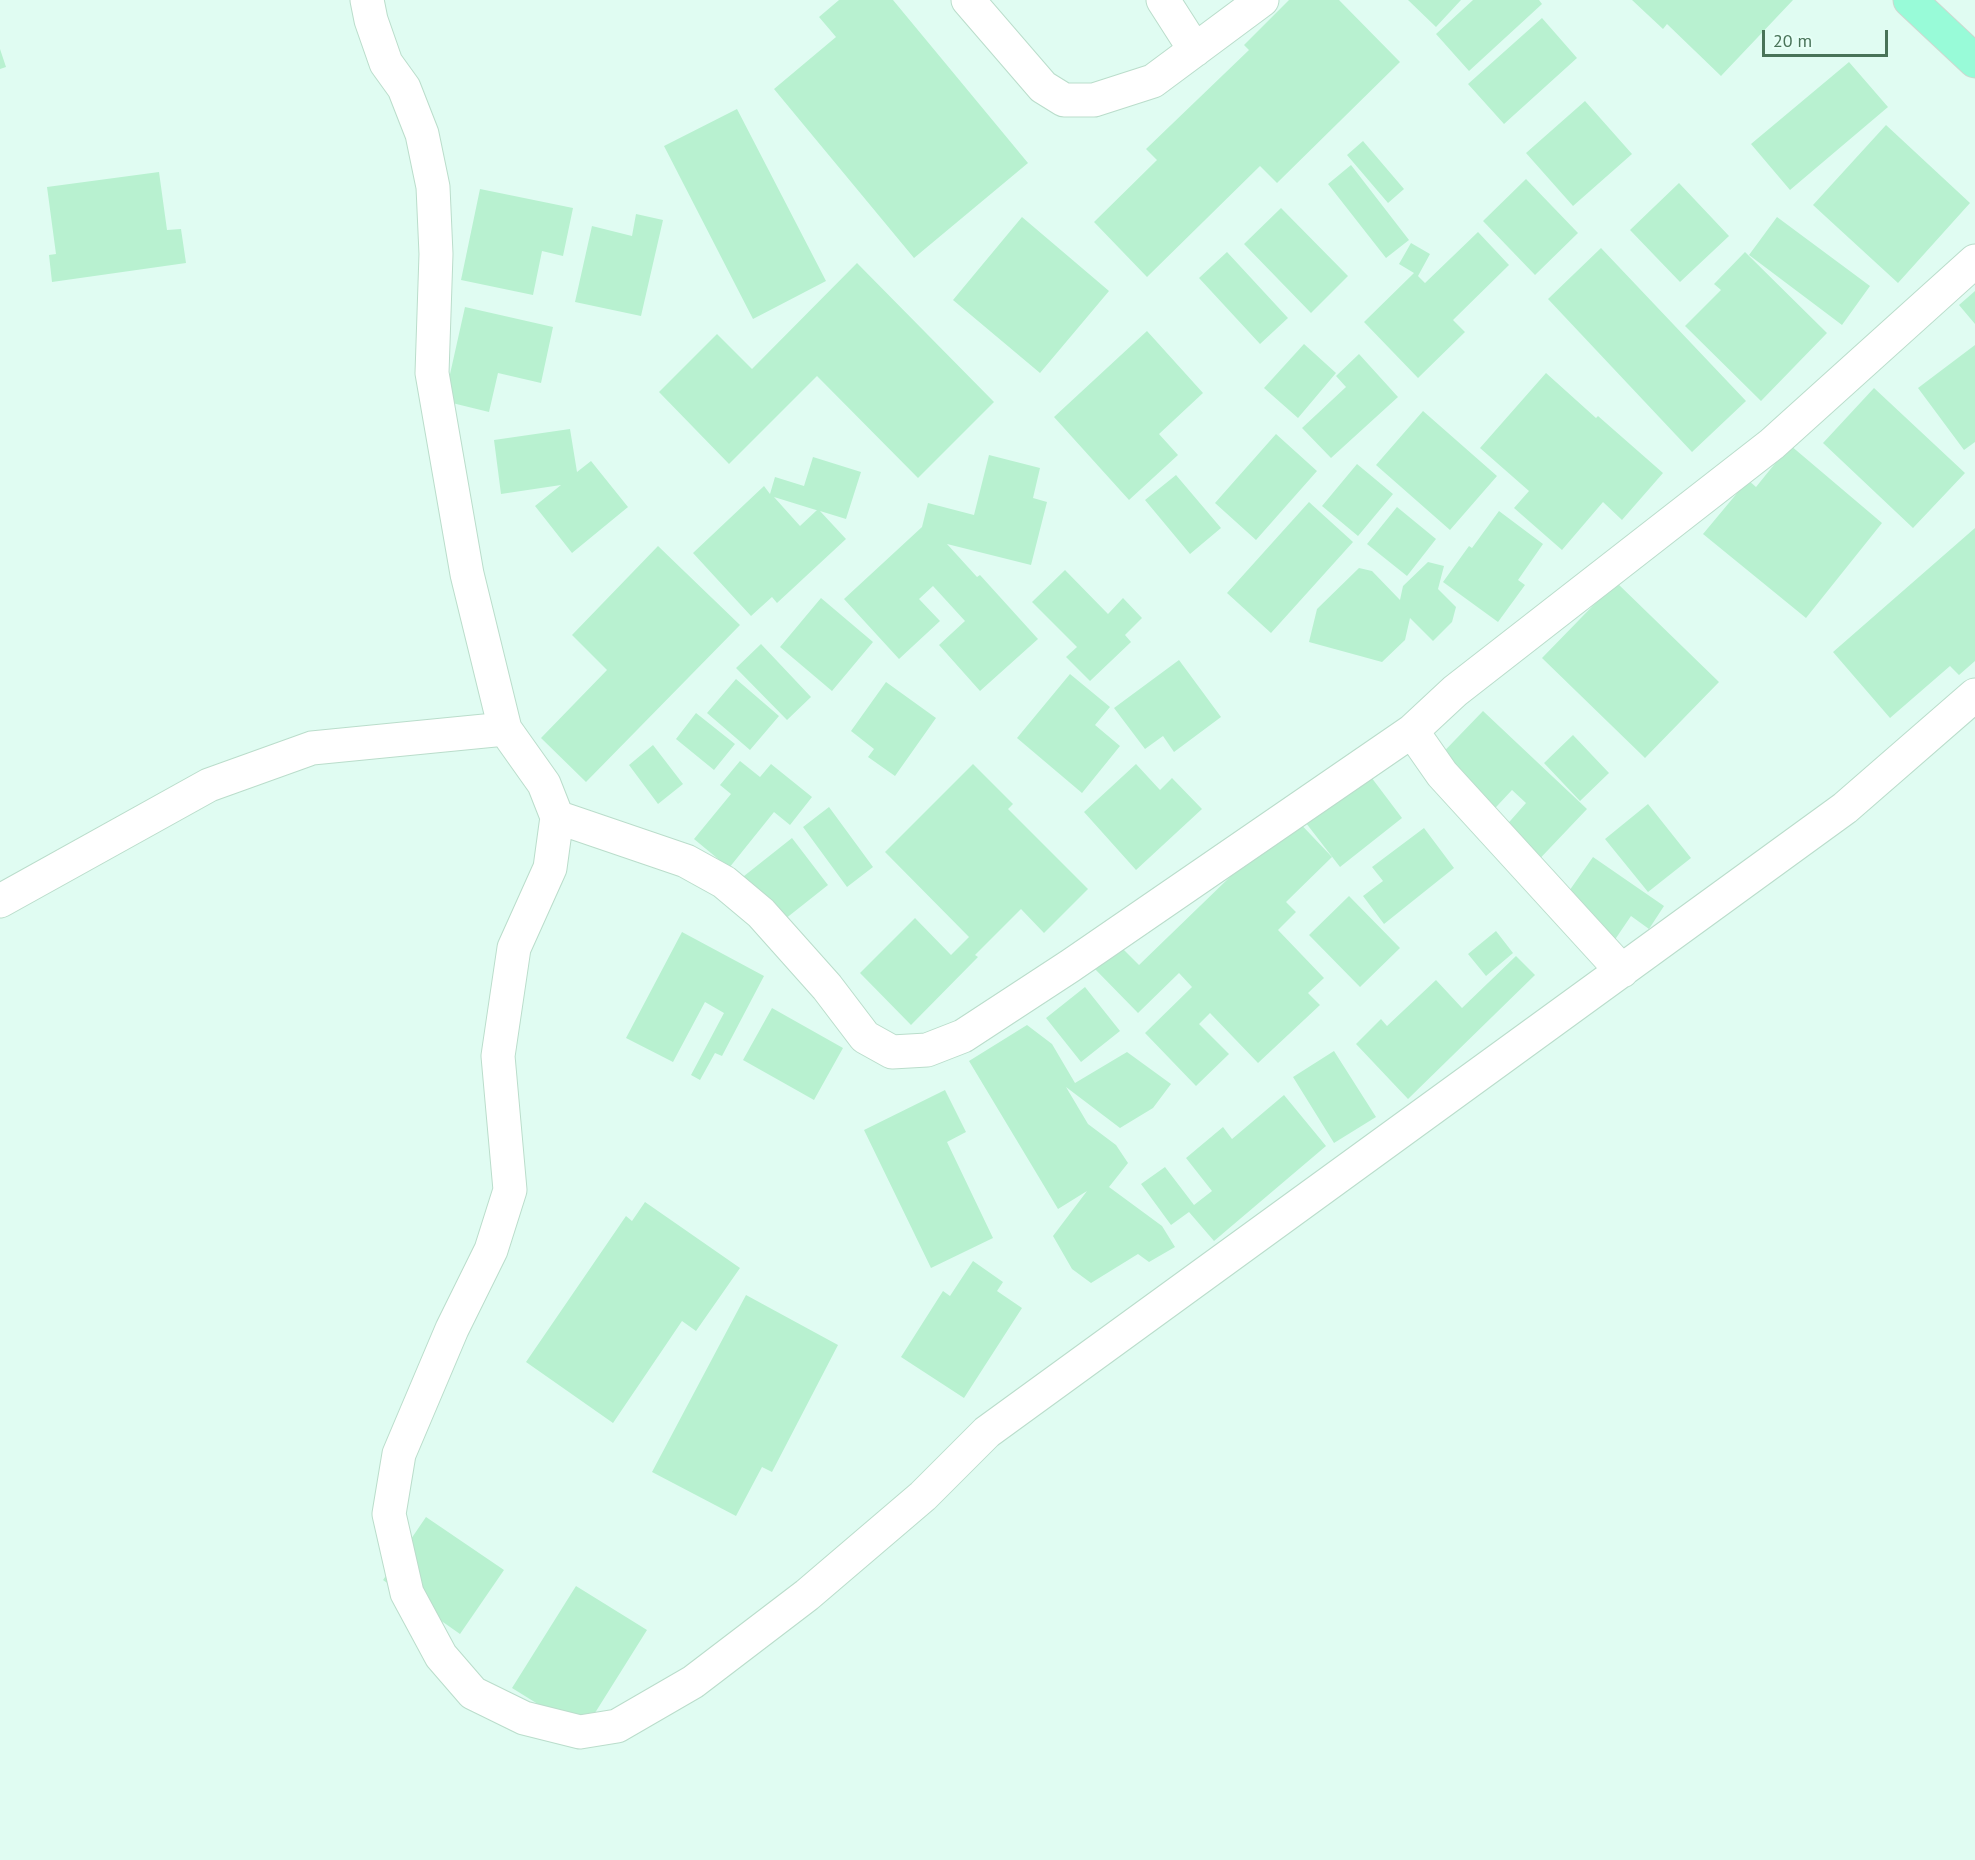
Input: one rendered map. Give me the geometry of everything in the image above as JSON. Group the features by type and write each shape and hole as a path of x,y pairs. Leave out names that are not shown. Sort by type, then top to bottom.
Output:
{"main road":[{"path":"1910,0 1975,60"}],"street":[{"path":"367,0 371,20 386,63 405,88 422,134 434,187 436,254 432,373 467,574 505,729 544,784 557,817 550,868 514,948 498,1056 510,1190 491,1250 452,1329 399,1454 389,1514 407,1593 441,1656 473,1693 524,1718 580,1732 617,1726 693,1682 816,1588 923,1496 987,1432 1845,808 1975,695"},
{"path":"968,0 1043,87 1064,100 1094,100 1153,81 1262,0"},
{"path":"1163,0 1195,50"},
{"path":"557,817 686,861 724,882 761,913 827,987 865,1037 892,1052 927,1050 963,1036 1070,966 1412,731 1455,691 1772,444 1975,261"},
{"path":"0,901 209,785 312,748 505,729"},
{"path":"1412,731 1442,774 1622,971"}],"building":[{"path":"839,0 893,0 1028,163 914,258 774,89 836,37 819,17"},
{"path":"1289,0 1339,0 1400,62 1277,183 1260,166 1147,277 1094,222 1157,160 1146,149 1249,50 1244,45"},
{"path":"1408,0 1461,0 1436,27"},
{"path":"1473,0 1539,0 1542,4 1469,71 1436,34"},
{"path":"1632,0 1793,0 1721,76 1667,24 1663,29"},
{"path":"1542,18 1577,58 1504,124 1468,84"},
{"path":"0,49 6,67 0,69"},
{"path":"1849,62 1888,107 1790,190 1751,144"},
{"path":"1585,101 1632,154 1573,206 1526,153"},
{"path":"737,109 826,281 753,319 664,146"},
{"path":"1886,125 1970,203 1898,283 1813,205"},
{"path":"1363,141 1404,189 1388,203 1347,155"},
{"path":"1351,165 1409,240 1386,258 1328,184"},
{"path":"159,172 167,230 181,229 186,263 52,282 49,255 56,254 47,187"},
{"path":"1526,179 1578,233 1535,275 1483,221"},
{"path":"1679,183 1729,236 1680,282 1630,230"},
{"path":"480,189 573,208 563,256 542,251 533,295 461,280"},
{"path":"1281,208 1348,276 1311,313 1244,244"},
{"path":"636,214 663,220 641,316 575,302 592,226 632,236"},
{"path":"1022,217 1109,291 1040,373 953,300"},
{"path":"1777,217 1870,286 1842,325 1749,255"},
{"path":"1478,232 1509,265 1453,320 1465,332 1418,378 1364,322 1414,273 1399,264 1411,243 1430,254 1418,276 1425,283"},
{"path":"1601,248 1746,401 1692,452 1548,299"},
{"path":"1227,252 1288,318 1260,344 1199,278"},
{"path":"1745,252 1827,333 1761,401 1685,326 1721,290 1714,284"},
{"path":"857,263 994,402 918,478 817,376 729,464 659,392 717,334 752,369"},
{"path":"1975,291 1975,324 1959,305"},
{"path":"465,307 553,327 541,383 498,373 489,412 444,401"},
{"path":"1147,331 1203,393 1159,434 1178,455 1129,500 1054,417"},
{"path":"1304,344 1336,373 1298,418 1264,388"},
{"path":"1975,345 1975,442 1964,450 1918,388"},
{"path":"1359,354 1398,397 1331,458 1302,428 1346,387 1336,376"},
{"path":"1546,373 1663,473 1622,520 1603,502 1562,550 1514,508 1529,491 1480,448"},
{"path":"1874,388 1965,473 1913,528 1823,443"},
{"path":"1423,411 1497,476 1450,530 1376,465"},
{"path":"570,429 577,472 591,461 628,507 572,553 535,506 561,485 501,494 494,440"},
{"path":"1276,434 1317,471 1256,540 1215,503"},
{"path":"1790,445 1882,523 1806,618 1703,534 1748,480 1756,487"},
{"path":"989,455 1040,468 1033,498 1047,502 1031,565 947,544 977,577 980,575 1038,639 980,691 939,645 965,621 933,586 919,599 940,621 899,659 844,599 922,527 928,503 974,515"},
{"path":"813,457 861,472 846,519 820,511 846,539 777,603 772,597 751,616 693,553 764,486 770,494 775,477 804,486","holes":["774,497 817,510 800,526"]},
{"path":"1357,464 1393,494 1358,536 1322,506"},
{"path":"1176,475 1221,528 1190,554 1145,500"},
{"path":"1309,502 1353,542 1271,633 1227,593"},
{"path":"1397,507 1436,539 1407,576 1367,544"},
{"path":"1499,511 1543,544 1518,580 1525,585 1498,622 1443,582 1469,546 1472,548"},
{"path":"1975,528 1975,661 1959,675 1950,666 1890,718 1833,652"},
{"path":"658,546 740,625 586,782 541,738 607,670 572,635"},
{"path":"1428,562 1444,566 1438,589 1456,607 1452,622 1433,641 1410,618 1405,640 1382,662 1309,642 1317,609 1359,568 1372,571 1400,600 1403,586"},
{"path":"1065,570 1108,614 1123,598 1142,618 1125,635 1131,642 1090,681 1066,657 1077,647 1032,602"},
{"path":"1616,582 1719,682 1645,758 1542,658"},
{"path":"821,598 873,642 832,691 780,647"},
{"path":"761,644 811,697 787,720 736,668"},
{"path":"1179,660 1221,717 1174,752 1163,736 1145,749 1114,708"},
{"path":"1070,674 1110,707 1095,725 1120,746 1082,793 1017,738"},
{"path":"736,679 779,716 750,750 707,713"},
{"path":"886,682 936,718 895,776 868,757 874,749 851,731"},
{"path":"1483,711 1587,809 1530,869 1496,837 1526,803 1512,790 1484,820 1428,768"},
{"path":"696,713 735,744 714,770 676,739"},
{"path":"1573,735 1609,773 1580,801 1544,763"},
{"path":"653,745 683,784 658,804 629,765"},
{"path":"740,761 760,777 771,764 812,797 790,825 774,812 729,868 694,839 731,794 720,785"},
{"path":"973,764 1013,804 1008,809 1088,889 1044,933 1021,909 975,955 978,957 911,1025 860,973 915,918 951,955 969,937 885,852"},
{"path":"1136,764 1160,790 1172,778 1202,809 1136,870 1084,812"},
{"path":"1362,765 1402,818 1340,867 1299,814"},
{"path":"1648,804 1691,858 1648,892 1605,839"},
{"path":"829,807 873,867 847,887 803,827"},
{"path":"1293,816 1332,857 1286,902 1296,912 1278,930 1324,978 1308,993 1320,1005 1258,1063 1210,1013 1199,1024 1229,1054 1196,1086 1145,1033 1192,987 1179,973 1138,1013 1093,967 1117,943 1139,965"},
{"path":"1424,828 1454,868 1384,924 1363,896 1383,881 1372,867"},
{"path":"792,838 828,885 775,927 739,880"},
{"path":"1593,857 1664,906 1649,929 1631,916 1614,941 1560,904"},
{"path":"1349,896 1400,948 1360,987 1309,935"},
{"path":"1496,931 1513,953 1486,976 1468,954"},
{"path":"682,932 764,976 722,1056 715,1053 700,1080 691,1075 724,1013 705,1002 673,1062 626,1038"},
{"path":"1516,956 1535,975 1408,1099 1356,1044 1381,1019 1387,1026 1436,980 1462,1008"},
{"path":"1085,987 1120,1031 1081,1062 1046,1018"},
{"path":"772,1008 843,1048 814,1100 743,1060"},
{"path":"1027,1025 1052,1044 1075,1083 1127,1052 1171,1084 1153,1108 1120,1128 1066,1087 1088,1124 1116,1145 1128,1163 1109,1187 1162,1226 1175,1247 1149,1262 1138,1254 1091,1283 1072,1269 1053,1236 1087,1191 1058,1209 969,1061"},
{"path":"1334,1051 1376,1117 1334,1143 1293,1077"},
{"path":"945,1090 966,1132 947,1142 993,1238 931,1268 864,1130"},
{"path":"1284,1095 1326,1146 1214,1241 1189,1212 1171,1225 1141,1184 1165,1167 1194,1205 1212,1191 1186,1158 1223,1127 1232,1139"},
{"path":"645,1202 740,1268 696,1331 682,1321 613,1423 526,1362 626,1216 632,1221"},
{"path":"973,1261 1003,1282 997,1291 1022,1308 964,1398 901,1357 943,1291 950,1296"},
{"path":"746,1295 838,1345 772,1472 762,1467 736,1516 652,1472"},
{"path":"426,1517 504,1570 460,1634 383,1580"},
{"path":"576,1586 647,1630 583,1732 512,1688"}]}
